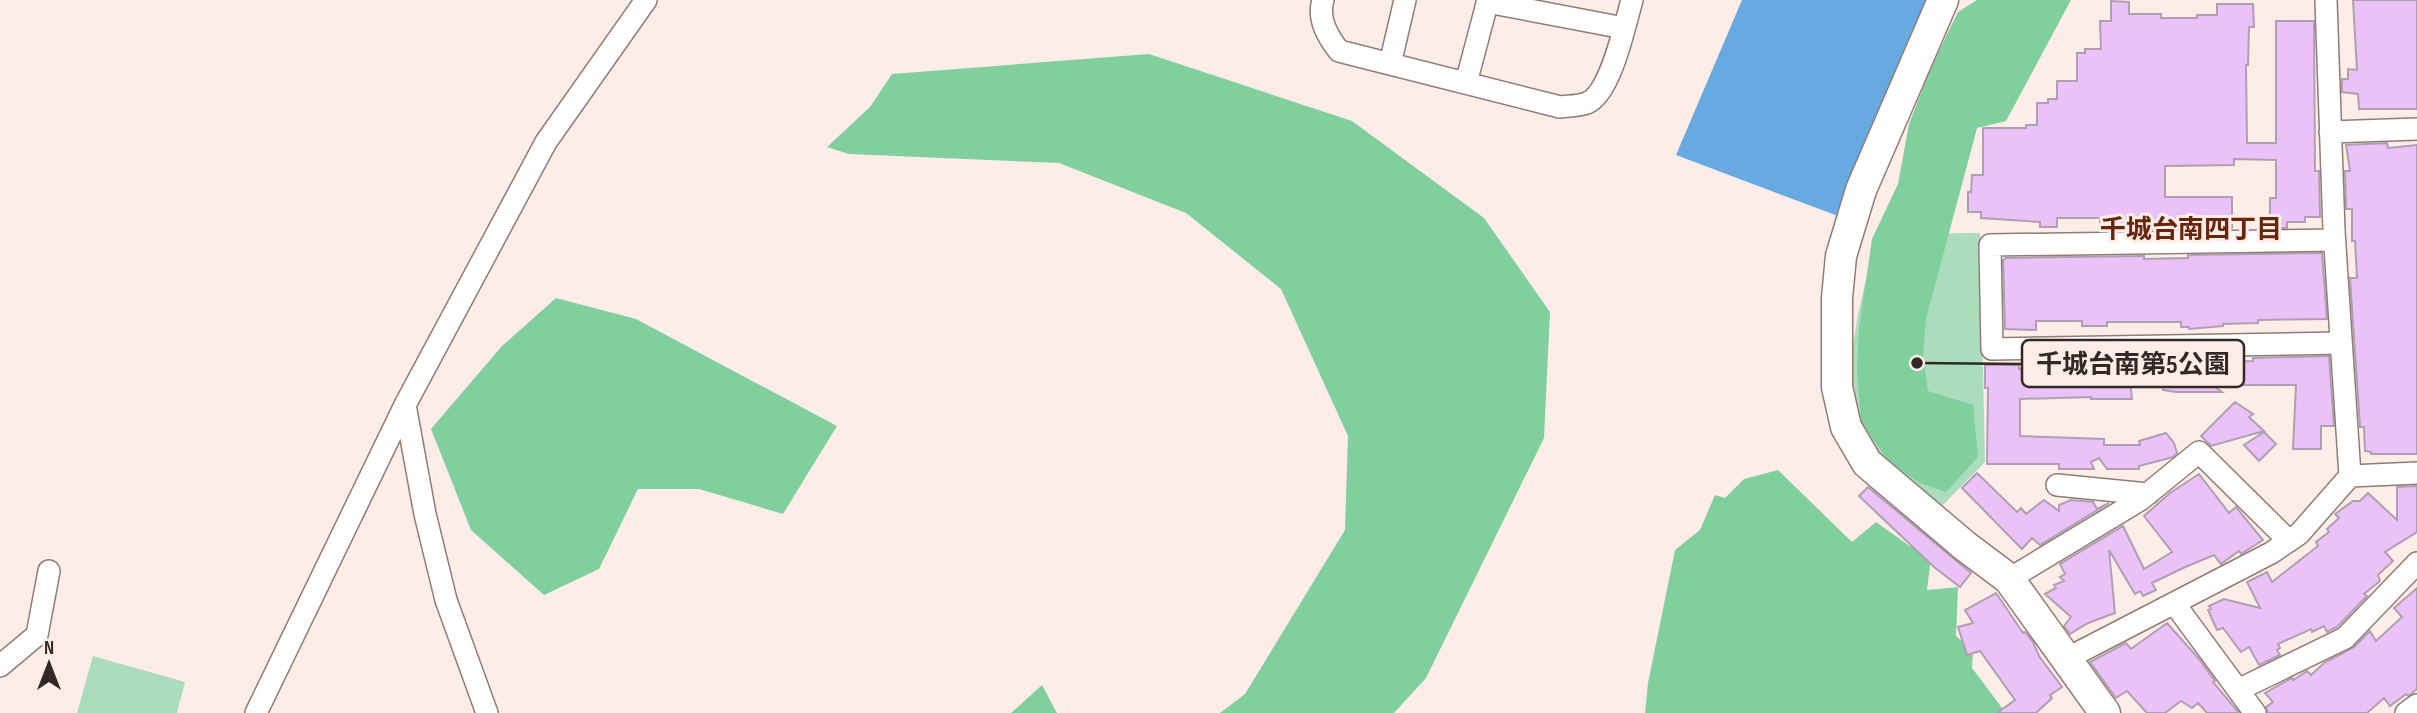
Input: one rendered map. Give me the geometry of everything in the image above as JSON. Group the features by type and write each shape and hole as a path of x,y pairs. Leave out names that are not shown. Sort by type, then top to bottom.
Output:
{"street":[{"path":"256,713 405,405 547,142 646,0"},
{"path":"1323,0 1321,8 1326,34 1339,51 1560,107 1588,103 1602,89 1632,0"},
{"path":"1390,64 1405,0"},
{"path":"1943,0 1861,190 1841,256 1837,298 1837,387 1846,427 1867,463 1965,546 2009,579 2105,713"},
{"path":"2066,659 2271,553 2299,534 2350,476 2334,240 2326,0"},
{"path":"1466,83 1488,1 1624,28"},
{"path":"2330,132 2417,129"},
{"path":"2334,240 1990,245 1992,348 2341,343"},
{"path":"405,405 425,514 446,600 487,713"},
{"path":"2009,579 2148,494 2199,452 2289,541"},
{"path":"2350,476 2417,473"},
{"path":"2057,485 2148,494"},
{"path":"0,666 37,635 49,571"},
{"path":"2238,690 2344,638 2414,572"},
{"path":"2174,603 2255,713"},
{"path":"2406,713 2417,705"}],"green space":[{"path":"1977,0 2071,0 2006,121 1977,128 1926,319 1923,356 1928,391 1973,405 1978,457 1946,492 1920,483 1888,461 1861,421 1857,371 1859,328 1872,239 1898,184 1909,124 1932,65 1958,12"},
{"path":"1149,54 1352,121 1484,218 1550,312 1544,438 1426,678 1394,713 1220,713 1245,694 1345,530 1348,436 1281,289 1186,213 1059,163 849,154 827,147 870,107 892,74"},
{"path":"1980,233 1985,462 1939,509 1880,456 1860,423 1852,370 1858,314 1877,234"},
{"path":"556,298 636,319 837,426 783,514 699,489 638,489 599,569 544,595 471,530 431,429 502,346"},
{"path":"1778,470 1852,542 1876,522 1911,547 1932,549 1927,590 1958,587 1956,636 1973,650 1972,668 2006,713 1645,713 1648,683 1675,550 1700,530 1715,495 1725,498 1744,479"},
{"path":"93,656 185,682 177,713 77,713"},
{"path":"1042,685 1057,713 1011,713"}],"water":[{"path":"1742,0 1927,0 1838,216 1676,155"}],"building":[{"path":"2353,0 2417,0 2417,109 2359,109 2358,94 2342,92 2342,79 2348,79 2348,69 2357,70"},
{"path":"2111,1 2129,2 2129,14 2161,14 2161,18 2217,15 2217,4 2253,4 2254,27 2249,27 2246,65 2247,143 2276,143 2276,21 2314,21 2315,171 2319,171 2320,217 2305,217 2305,222 2287,222 2287,228 2270,228 2270,198 2276,198 2276,160 2234,159 2234,165 2165,166 2165,197 2232,197 2232,228 2100,230 2100,218 2057,218 2057,227 2040,227 2040,222 1981,218 1981,212 1968,212 1968,192 1971,192 1972,175 1983,175 1983,128 2026,128 2026,125 2037,125 2037,103 2048,103 2048,99 2057,99 2057,81 2077,81 2077,53 2085,53 2085,49 2101,49 2100,21 2111,21"},
{"path":"2387,143 2388,148 2417,145 2417,454 2371,454 2365,451 2364,427 2360,427 2350,278 2357,278 2355,241 2352,241 2352,209 2346,209 2345,171 2350,171 2346,145"},
{"path":"2322,253 2327,319 2258,320 2258,323 2189,329 2181,327 2181,322 2107,322 2107,326 2082,326 2082,321 2036,321 2036,330 2005,329 2003,260 2006,258 2144,256 2144,259 2188,258 2188,255"},
{"path":"2329,356 2334,426 2321,426 2321,449 2293,449 2296,385 2212,385 2222,392 2176,392 2163,390 2164,383 2138,383 2138,360 2214,362"},
{"path":"1985,365 2019,365 2019,369 2047,369 2047,372 2129,372 2132,399 2020,399 2020,436 2104,439 2104,445 2140,445 2139,441 2166,433 2174,443 2177,453 2173,457 2139,466 2139,469 2107,469 2099,458 2091,462 2094,469 2059,469 2059,464 1987,464 1988,388 1985,388"},
{"path":"2235,402 2253,414 2249,417 2264,431 2211,446 2201,436"},
{"path":"2264,432 2276,444 2259,461 2244,445"},
{"path":"1977,473 2017,512 2021,508 2026,514 2044,500 2059,511 2059,505 2071,500 2093,502 2097,509 2109,503 2040,545 2032,538 2022,549 1962,488"},
{"path":"2199,474 2229,513 2236,507 2263,540 2241,554 2239,551 2221,564 2214,555 2183,568 2152,583 2156,590 2143,596 2140,591 2135,594 2109,550 2115,613 2088,623 2070,634 2064,626 2071,617 2045,594 2056,588 2054,585 2064,581 2060,577 2065,574 2060,564 2123,526 2144,569 2172,552 2144,516 2170,493"},
{"path":"2417,486 2417,532 2385,552 2393,561 2378,575 2380,581 2364,594 2367,596 2337,627 2327,632 2324,626 2312,632 2311,629 2278,644 2280,655 2259,665 2249,647 2241,652 2223,628 2217,630 2208,610 2211,609 2209,606 2224,599 2260,608 2247,582 2267,572 2272,582 2318,546 2316,542 2329,532 2327,529 2339,518 2335,514 2353,501 2360,501 2368,493 2397,520 2397,487"},
{"path":"1868,487 1971,573 1960,587 1934,567 1859,496"},
{"path":"2417,588 2417,689 2390,706 2384,698 2367,713 2268,713 2266,707 2273,702 2265,693 2307,671 2311,675 2324,663 2354,647 2370,631 2376,641 2402,617 2394,608"},
{"path":"1996,593 2023,633 2033,642 2039,656 2062,687 2050,695 2052,698 2036,713 1997,713 2015,700 1980,651 1967,655 1958,627 1973,623 1965,610"},
{"path":"2167,623 2199,659 2215,681 2213,682 2239,713 2207,713 2198,703 2192,708 2181,701 2165,713 2147,713 2127,691 2116,698 2090,662 2126,643 2131,649"}],"place":[{"name":"千城台南第5公園","path":"1917,363"}],"district":[{"name":"千城台南四丁目","path":"2191,230"}]}
